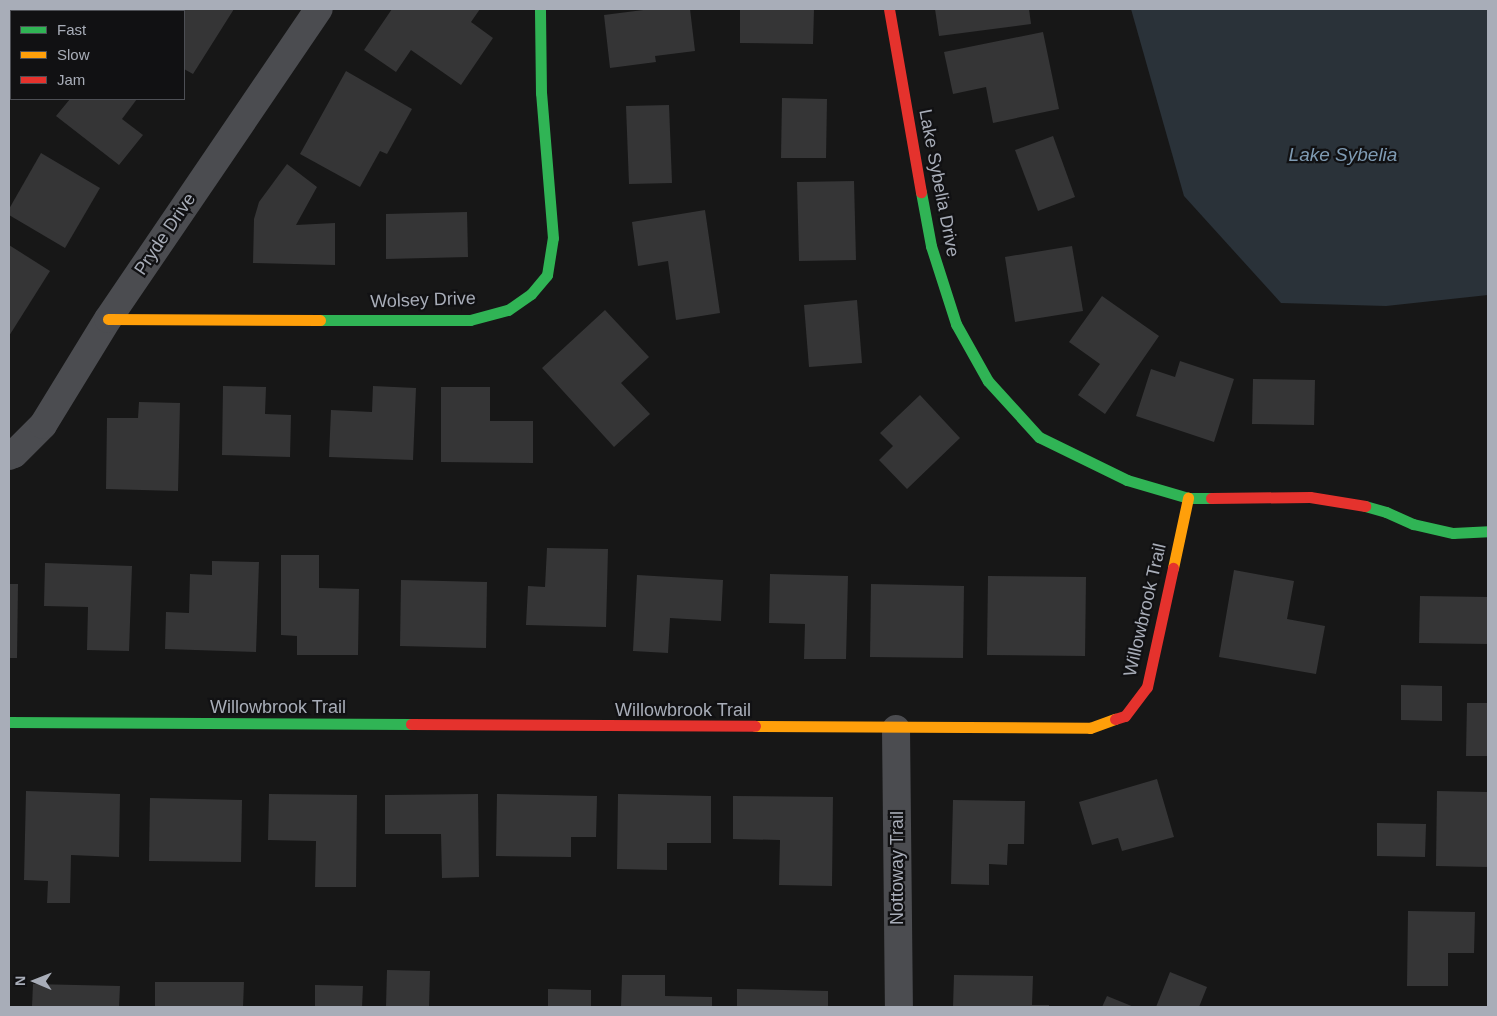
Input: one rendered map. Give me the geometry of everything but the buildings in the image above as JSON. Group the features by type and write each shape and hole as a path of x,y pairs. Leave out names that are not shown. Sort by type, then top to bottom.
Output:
{"street":[{"name":"Pryde Drive","path":"9,456 14,454 42,425 108,319 319,9"},
{"name":"Wolsey Drive","path":"108,319 470,320 508,310 531,294 547,275 553,238 541,93 540,9"},
{"name":"Lake Sybelia Drive","path":"889,9 931,246 956,324 988,382 1039,437 1127,480 1188,498 1310,497 1360,505 1386,512 1413,524 1453,533 1488,531"},
{"name":"Willowbrook Trail","path":"9,722 896,729 1090,728 1125,716 1147,687 1188,498"},
{"name":"Nottoway Trail","path":"896,729 899,1007"}],"water":[{"name":"Lake Sybelia","path":"1131,9 1488,9 1488,295 1386,306 1281,303 1184,196"}],"traffic: fast":[{"path":"320,320 470,320 508,310 531,294 547,275 553,238 541,93 540,9"},
{"path":"921,192 931,246 956,324 988,381 1039,437 1127,480 1188,498 1211,498"},
{"path":"1365,506 1386,512 1413,524 1453,533 1488,531"},
{"path":"9,722 411,724"}],"traffic: slow":[{"path":"108,319 320,320"},
{"path":"1173,568 1188,498"},
{"path":"755,726 1090,728 1115,719"}],"traffic: jam":[{"path":"889,9 921,192"},
{"path":"1211,498 1310,497 1365,506"},
{"path":"1115,719 1125,716 1147,687 1173,568"},
{"path":"411,724 755,726"}]}
